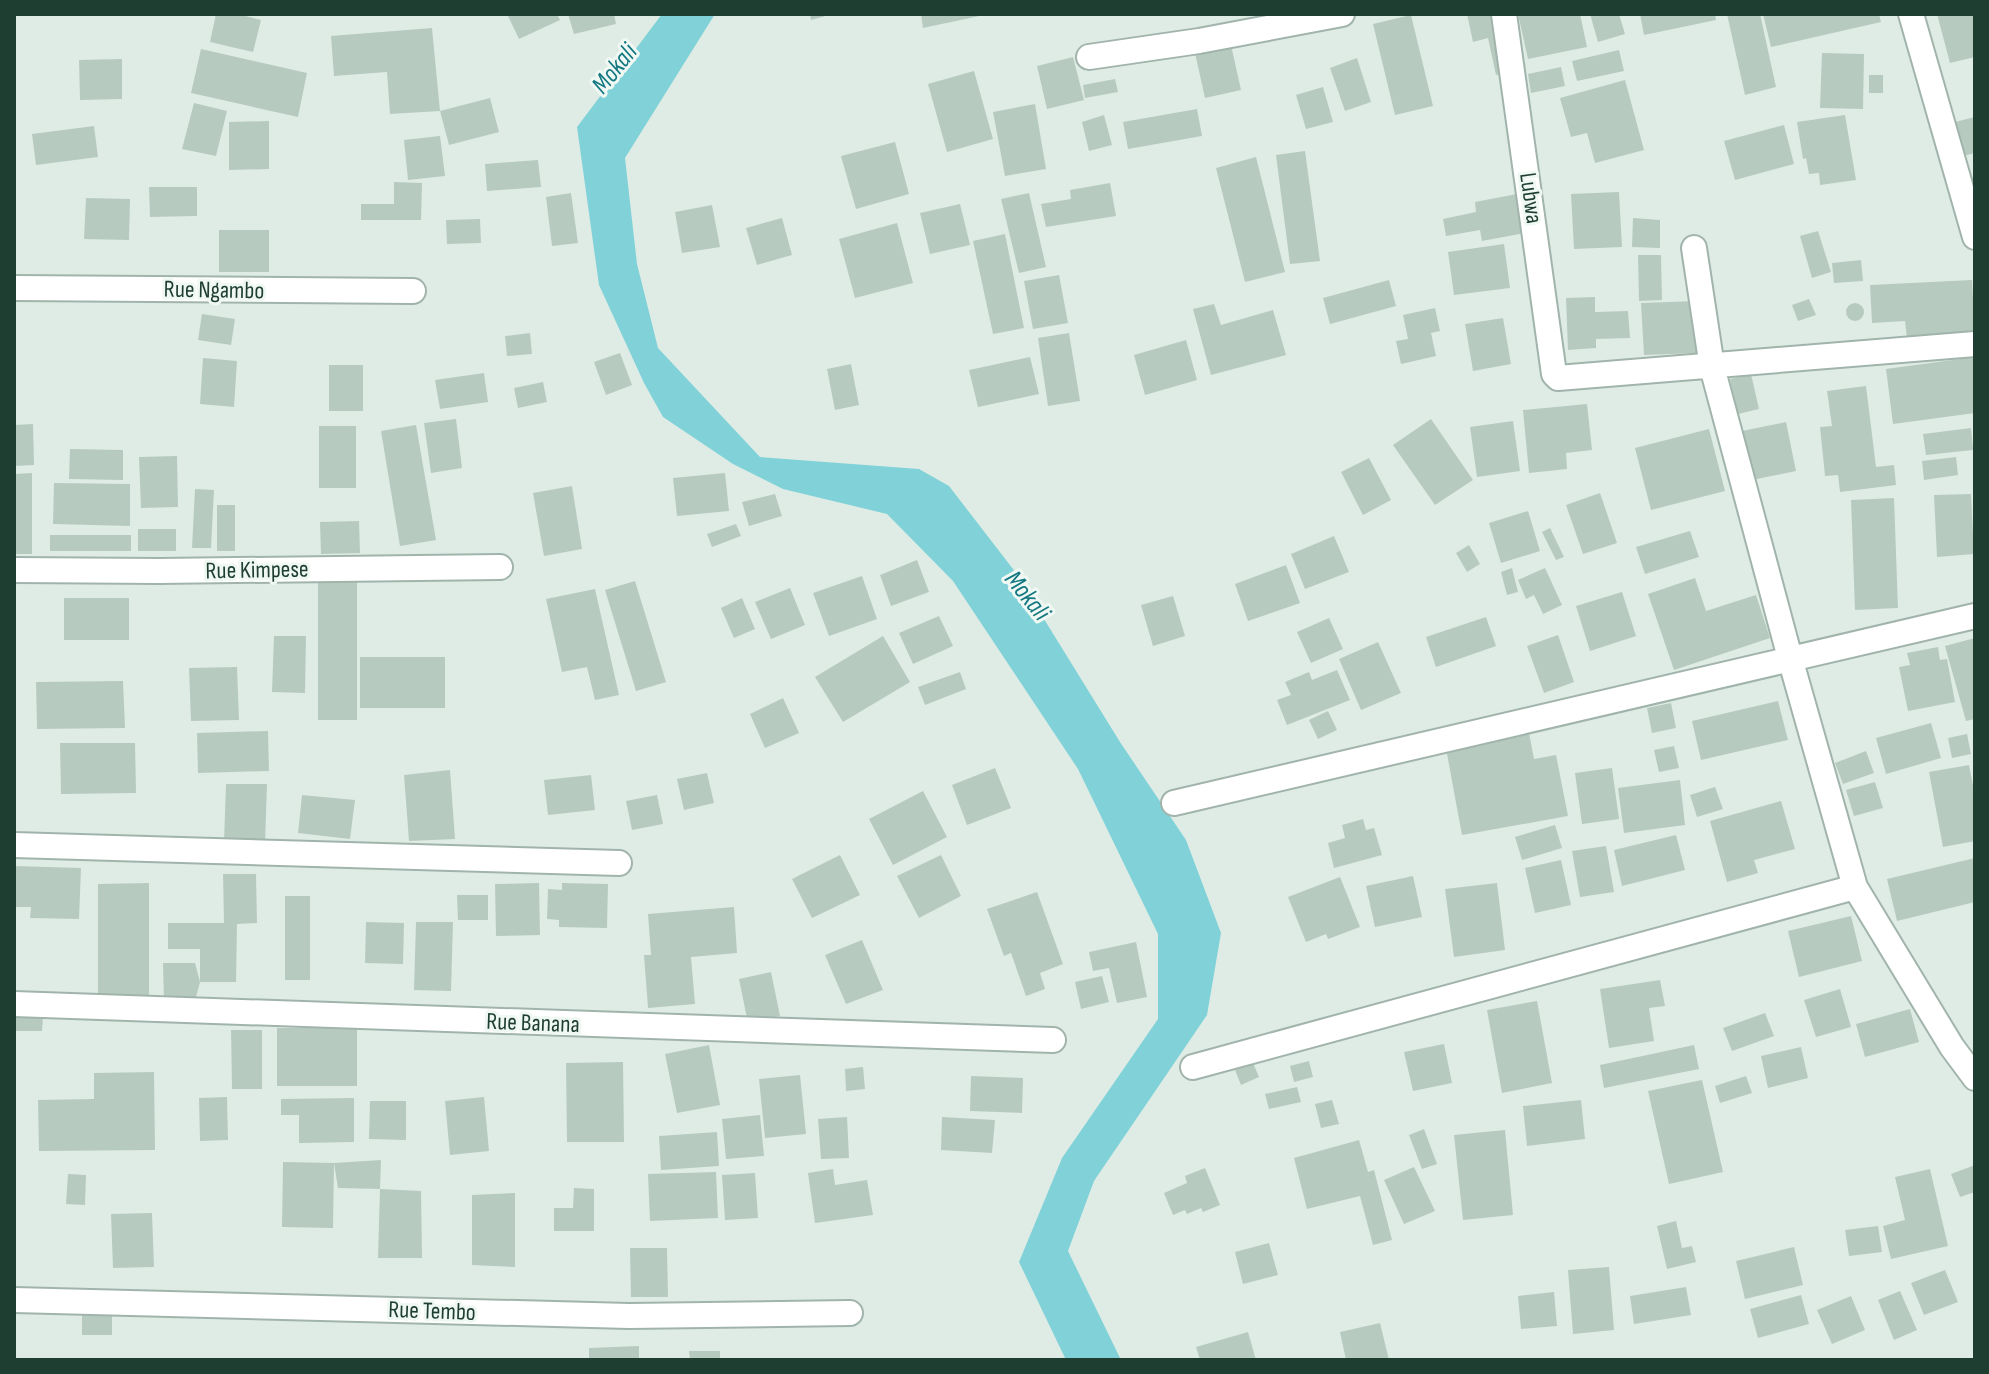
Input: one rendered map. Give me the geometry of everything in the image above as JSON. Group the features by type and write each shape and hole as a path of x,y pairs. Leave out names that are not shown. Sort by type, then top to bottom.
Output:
{"street":[{"path":"1089,57 1199,41 1342,14"},
{"name":"Lubwa","path":"1504,14 1554,374 1561,380 1712,367"},
{"path":"1911,14 1975,237"},
{"path":"1694,248 1712,367 1855,887 1952,1047 1975,1078"},
{"name":"Rue Ngambo","path":"14,288 413,291"},
{"path":"1712,367 1975,344"},
{"name":"Rue Kimpese","path":"14,570 500,567"},
{"path":"1174,803 1975,616"},
{"path":"14,845 619,863"},
{"path":"1193,1067 1855,887"},
{"name":"Rue Banana","path":"14,1004 1053,1040"},
{"name":"Rue Tembo","path":"14,1300 629,1316 850,1313"}],"water":[{"name":"Mokali","path":"662,14 715,14 625,158 637,264 658,348 760,457 919,469 949,486 1013,569 1120,742 1186,840 1221,933 1207,1015 1094,1181 1068,1251 1121,1360 1066,1360 1019,1262 1062,1158 1158,1019 1158,934 1078,769 953,581 887,514 783,489 733,464 663,417 644,383 599,285 577,127"}],"building":[{"path":"216,14 238,14 261,20 253,52 210,42"},
{"path":"507,14 557,14 560,20 519,39"},
{"path":"568,14 614,14 616,24 574,34"},
{"path":"810,14 829,14 829,15 811,20"},
{"path":"921,14 983,14 984,15 923,28"},
{"path":"1467,14 1494,14 1506,73 1496,75 1488,38 1473,42"},
{"path":"1518,14 1580,14 1587,47 1528,59"},
{"path":"1590,14 1619,14 1625,34 1598,42"},
{"path":"1640,14 1715,14 1716,20 1644,35"},
{"path":"1727,14 1760,14 1776,87 1745,95"},
{"path":"1763,14 1879,14 1881,22 1771,47"},
{"path":"1937,14 1975,14 1975,57 1950,63"},
{"path":"1411,15 1433,106 1395,115 1373,24"},
{"path":"432,28 440,111 390,114 387,72 334,76 331,36"},
{"path":"1231,45 1241,90 1205,98 1195,53"},
{"path":"201,49 307,73 298,117 191,93"},
{"path":"1619,50 1624,71 1577,81 1572,61"},
{"path":"1822,53 1864,54 1863,109 1820,108"},
{"path":"1073,57 1084,100 1047,109 1037,66"},
{"path":"1357,58 1371,102 1345,111 1330,68"},
{"path":"122,59 122,99 80,100 79,60"},
{"path":"1561,67 1565,86 1531,93 1528,74"},
{"path":"974,71 993,139 947,152 928,84"},
{"path":"1869,75 1883,75 1883,93 1869,93"},
{"path":"1115,79 1118,92 1085,98 1083,85"},
{"path":"1625,80 1644,150 1595,163 1587,133 1571,137 1560,98"},
{"path":"1323,87 1333,122 1306,129 1296,95"},
{"path":"490,98 499,132 449,145 440,111"},
{"path":"194,103 227,111 216,156 182,149"},
{"path":"1035,104 1046,169 1005,176 993,112"},
{"path":"1197,109 1202,136 1128,149 1123,122"},
{"path":"1104,115 1112,145 1089,151 1082,122"},
{"path":"1845,115 1856,180 1820,185 1819,173 1809,174 1806,158 1803,159 1797,122"},
{"path":"1975,117 1975,153 1963,156 1955,122"},
{"path":"269,121 269,169 229,170 229,122"},
{"path":"1784,125 1794,164 1735,180 1724,141"},
{"path":"94,126 98,157 36,165 32,134"},
{"path":"440,136 445,176 408,180 404,140"},
{"path":"895,142 909,194 856,209 841,156"},
{"path":"1305,151 1320,261 1290,264 1276,155"},
{"path":"1256,157 1285,272 1245,282 1216,168"},
{"path":"538,160 541,187 487,191 485,164"},
{"path":"394,182 422,183 421,220 361,220 361,204 394,204"},
{"path":"1110,183 1116,216 1046,227 1041,204 1071,199 1070,190"},
{"path":"149,187 197,187 197,216 150,217"},
{"path":"1619,192 1622,247 1574,249 1571,194"},
{"path":"571,193 578,243 552,246 546,197"},
{"path":"1029,193 1046,267 1019,273 1001,199"},
{"path":"1517,194 1525,233 1482,241 1480,230 1446,236 1443,219 1476,212 1475,202"},
{"path":"86,198 130,199 129,240 84,239"},
{"path":"960,204 970,245 930,254 920,213"},
{"path":"712,205 720,247 682,253 675,212"},
{"path":"782,218 792,255 757,265 746,228"},
{"path":"1633,218 1660,220 1660,248 1632,247"},
{"path":"480,219 481,243 447,244 446,220"},
{"path":"897,223 913,283 855,298 839,239"},
{"path":"219,230 269,230 269,272 219,272"},
{"path":"1818,231 1831,272 1812,278 1800,236"},
{"path":"1005,234 1024,328 993,334 973,241"},
{"path":"1504,244 1510,288 1454,295 1448,252"},
{"path":"1638,255 1661,255 1662,300 1639,301"},
{"path":"1861,260 1863,281 1834,283 1832,263"},
{"path":"1059,275 1068,323 1033,329 1024,281"},
{"path":"1389,280 1396,306 1330,324 1323,298"},
{"path":"1972,280 1975,335 1907,338 1905,321 1872,323 1870,285"},
{"path":"1595,297 1595,312 1628,311 1630,338 1596,339 1596,348 1568,350 1566,298"},
{"path":"1809,299 1816,315 1798,321 1792,305"},
{"path":"1697,301 1699,353 1644,355 1641,303"},
{"path":"1851,303 1859,303 1864,312 1862,319 1851,321 1846,316 1846,308"},
{"path":"1214,304 1221,325 1273,310 1286,355 1211,375 1193,309"},
{"path":"1435,308 1440,331 1431,333 1436,356 1401,364 1396,341 1408,339 1403,315"},
{"path":"202,314 235,319 231,345 198,340"},
{"path":"1503,318 1511,364 1473,371 1465,324"},
{"path":"530,333 532,354 507,356 505,336"},
{"path":"1069,333 1080,401 1048,406 1038,338"},
{"path":"1186,340 1197,380 1145,395 1134,355"},
{"path":"620,353 632,385 606,395 594,362"},
{"path":"1030,357 1039,394 978,407 969,370"},
{"path":"1975,357 1975,413 1893,424 1886,369"},
{"path":"203,358 237,361 234,407 200,404"},
{"path":"851,364 859,405 835,410 827,369"},
{"path":"329,365 363,365 363,411 329,411"},
{"path":"484,373 488,402 440,409 435,380"},
{"path":"1751,374 1759,409 1738,414 1730,379"},
{"path":"543,382 547,402 518,408 514,388"},
{"path":"1866,386 1876,467 1894,465 1896,485 1840,492 1838,475 1825,476 1820,427 1832,426 1827,391"},
{"path":"1587,404 1592,450 1566,453 1567,469 1529,473 1523,410"},
{"path":"456,419 462,468 431,473 424,423"},
{"path":"1431,419 1473,480 1435,505 1393,445"},
{"path":"1513,421 1520,471 1477,477 1470,427"},
{"path":"1786,422 1796,471 1752,480 1742,431"},
{"path":"33,424 34,465 14,466 14,425"},
{"path":"416,425 436,540 400,546 381,431"},
{"path":"319,426 356,426 356,488 319,488"},
{"path":"1971,428 1973,450 1926,455 1923,434"},
{"path":"1709,429 1725,491 1651,510 1635,448"},
{"path":"70,449 123,450 123,480 69,479"},
{"path":"177,456 178,507 141,508 139,457"},
{"path":"1956,457 1958,475 1924,480 1922,461"},
{"path":"1369,458 1391,500 1363,515 1341,472"},
{"path":"32,473 32,554 14,554 14,474"},
{"path":"725,473 729,511 677,516 673,478"},
{"path":"54,483 130,484 130,526 53,524"},
{"path":"572,486 582,549 544,556 533,493"},
{"path":"195,489 214,490 211,548 192,548"},
{"path":"1600,493 1617,543 1583,554 1566,505"},
{"path":"775,494 782,516 749,526 742,502"},
{"path":"1971,494 1974,554 1937,557 1934,495"},
{"path":"1894,498 1898,608 1855,610 1851,500"},
{"path":"217,505 235,505 235,551 217,551"},
{"path":"1528,511 1540,551 1501,563 1489,523"},
{"path":"359,521 360,553 321,554 320,522"},
{"path":"736,524 741,536 712,547 707,534"},
{"path":"1550,528 1564,557 1556,560 1542,532"},
{"path":"138,529 176,529 176,551 138,551"},
{"path":"1690,531 1699,557 1645,574 1636,547"},
{"path":"50,535 131,535 131,551 50,551"},
{"path":"1334,536 1349,572 1305,589 1291,554"},
{"path":"1469,545 1480,564 1467,572 1456,553"},
{"path":"917,560 929,592 891,606 880,575"},
{"path":"1286,565 1300,603 1248,621 1235,584"},
{"path":"1512,568 1518,592 1507,595 1501,572"},
{"path":"1545,568 1562,605 1543,614 1534,595 1526,599 1518,580"},
{"path":"862,576 877,619 829,636 813,593"},
{"path":"1695,578 1706,611 1756,595 1770,638 1674,670 1648,594"},
{"path":"318,581 357,581 357,720 318,720"},
{"path":"635,581 666,682 636,691 605,590"},
{"path":"790,588 805,625 771,639 755,602"},
{"path":"595,589 619,695 595,700 587,667 562,672 546,599"},
{"path":"1622,592 1636,636 1590,651 1576,606"},
{"path":"1173,596 1185,636 1153,646 1141,605"},
{"path":"64,598 129,598 129,640 64,640"},
{"path":"742,598 755,629 734,638 721,608"},
{"path":"939,616 953,646 913,664 899,633"},
{"path":"1486,617 1496,646 1436,667 1426,637"},
{"path":"1329,618 1343,649 1311,663 1297,632"},
{"path":"1558,635 1574,682 1544,693 1527,646"},
{"path":"274,636 306,636 305,693 272,692"},
{"path":"883,636 910,682 843,722 815,677"},
{"path":"1975,638 1975,719 1966,721 1945,646"},
{"path":"1378,642 1401,693 1361,710 1339,659"},
{"path":"1938,647 1940,660 1947,659 1955,702 1908,711 1899,667 1910,665 1907,653"},
{"path":"360,657 445,657 445,708 360,708"},
{"path":"237,667 239,720 191,721 189,668"},
{"path":"1337,670 1350,700 1287,725 1277,700 1291,695 1285,682 1309,672 1312,680"},
{"path":"960,672 966,689 925,705 918,687"},
{"path":"123,681 125,728 37,729 36,682"},
{"path":"783,698 799,733 765,748 750,714"},
{"path":"1778,701 1788,740 1701,760 1692,721"},
{"path":"1671,703 1676,728 1652,733 1647,708"},
{"path":"1328,711 1337,730 1318,739 1309,720"},
{"path":"1931,723 1941,758 1886,774 1876,738"},
{"path":"1528,728 1534,759 1556,755 1568,816 1462,835 1445,743"},
{"path":"268,731 269,771 198,773 197,733"},
{"path":"1967,734 1971,754 1952,758 1948,738"},
{"path":"60,743 135,743 136,793 61,794"},
{"path":"1674,746 1679,768 1659,772 1654,750"},
{"path":"1866,751 1874,773 1843,784 1835,763"},
{"path":"1969,765 1975,796 1975,841 1943,847 1929,772"},
{"path":"995,768 1011,808 967,825 952,785"},
{"path":"1612,768 1619,819 1582,824 1575,773"},
{"path":"450,770 455,839 409,841 404,775"},
{"path":"707,773 714,803 684,810 677,779"},
{"path":"591,775 595,810 548,815 544,780"},
{"path":"1680,780 1685,825 1624,833 1618,788"},
{"path":"1875,782 1883,808 1854,816 1846,790"},
{"path":"226,784 267,784 265,844 224,842"},
{"path":"1715,787 1723,809 1697,817 1690,795"},
{"path":"923,791 947,837 893,865 869,819"},
{"path":"302,795 355,800 350,839 298,833"},
{"path":"657,795 663,824 632,830 626,801"},
{"path":"1781,801 1795,849 1754,860 1758,873 1727,882 1710,821"},
{"path":"1363,819 1366,830 1374,828 1382,855 1334,868 1328,843 1345,838 1342,825"},
{"path":"1555,825 1562,848 1522,860 1515,837"},
{"path":"1676,835 1685,870 1622,886 1614,850"},
{"path":"1606,846 1614,892 1580,897 1572,851"},
{"path":"840,855 860,895 812,918 792,879"},
{"path":"941,855 961,896 919,918 897,876"},
{"path":"1975,858 1975,902 1897,921 1887,879"},
{"path":"1561,860 1571,905 1535,913 1525,868"},
{"path":"14,866 81,868 79,919 30,918 31,907 14,907"},
{"path":"223,874 256,874 257,923 237,924 236,982 200,982 200,949 168,949 168,923 224,923"},
{"path":"1413,876 1422,917 1375,927 1366,886"},
{"path":"1340,877 1360,927 1328,939 1326,934 1306,942 1288,897"},
{"path":"149,883 149,999 98,999 98,884"},
{"path":"539,883 540,935 496,936 495,884"},
{"path":"562,883 608,884 607,928 559,927 559,920 547,919 548,889 562,890"},
{"path":"1497,883 1505,950 1454,957 1445,889"},
{"path":"1037,892 1063,964 1040,973 1045,989 1026,996 1011,953 1004,956 987,909"},
{"path":"457,895 488,895 488,920 458,920"},
{"path":"285,896 310,896 310,980 285,980"},
{"path":"734,907 737,953 691,957 695,1004 648,1008 644,955 651,955 648,914"},
{"path":"1851,916 1862,961 1799,977 1788,931"},
{"path":"366,922 404,923 403,964 365,963"},
{"path":"416,922 453,922 451,991 414,990"},
{"path":"862,940 883,990 846,1004 825,955"},
{"path":"1136,942 1147,997 1117,1003 1109,968 1093,971 1089,952"},
{"path":"163,963 195,963 200,982 195,1001 164,1002"},
{"path":"771,972 780,1016 748,1023 739,979"},
{"path":"1102,976 1109,1002 1081,1009 1075,982"},
{"path":"1660,980 1665,1006 1649,1008 1654,1041 1609,1048 1600,989"},
{"path":"1840,989 1851,1027 1816,1037 1804,1000"},
{"path":"1537,1001 1552,1083 1502,1093 1487,1010"},
{"path":"1910,1009 1919,1042 1865,1057 1856,1024"},
{"path":"1765,1013 1774,1036 1732,1051 1723,1028"},
{"path":"14,1017 43,1017 42,1031 14,1031"},
{"path":"277,1028 357,1028 357,1086 277,1086"},
{"path":"231,1030 262,1030 262,1089 232,1089"},
{"path":"1444,1044 1452,1083 1413,1091 1404,1052"},
{"path":"709,1045 720,1105 677,1113 665,1054"},
{"path":"1694,1045 1699,1069 1604,1088 1600,1065"},
{"path":"1801,1047 1808,1078 1768,1088 1761,1056"},
{"path":"1309,1061 1313,1077 1294,1082 1290,1066"},
{"path":"623,1062 624,1142 567,1142 566,1063"},
{"path":"1253,1063 1259,1077 1241,1085 1235,1070"},
{"path":"863,1067 865,1089 846,1091 845,1069"},
{"path":"154,1072 155,1150 39,1151 38,1100 94,1099 94,1073"},
{"path":"800,1075 806,1134 765,1138 759,1079"},
{"path":"971,1076 1023,1078 1022,1113 970,1111"},
{"path":"1746,1076 1752,1093 1720,1103 1715,1086"},
{"path":"1702,1080 1723,1172 1669,1184 1648,1091"},
{"path":"1297,1087 1301,1102 1269,1109 1265,1094"},
{"path":"227,1097 228,1140 200,1141 199,1098"},
{"path":"484,1097 489,1151 450,1155 445,1101"},
{"path":"354,1098 354,1142 299,1143 299,1115 281,1115 281,1099"},
{"path":"1332,1100 1339,1124 1321,1128 1315,1104"},
{"path":"1581,1100 1585,1139 1527,1146 1523,1106"},
{"path":"370,1101 406,1101 406,1140 369,1139"},
{"path":"760,1115 764,1156 726,1159 722,1119"},
{"path":"847,1117 849,1158 821,1159 818,1119"},
{"path":"942,1117 995,1120 992,1153 941,1150"},
{"path":"1424,1129 1437,1164 1422,1169 1409,1135"},
{"path":"1505,1130 1513,1215 1463,1220 1454,1135"},
{"path":"717,1132 719,1166 661,1170 659,1136"},
{"path":"1359,1140 1368,1172 1374,1170 1392,1240 1373,1245 1360,1196 1307,1209 1294,1158"},
{"path":"381,1160 380,1189 338,1188 334,1163"},
{"path":"283,1162 334,1163 333,1228 282,1227"},
{"path":"1975,1165 1975,1192 1960,1197 1951,1174"},
{"path":"1414,1167 1435,1211 1404,1224 1384,1180"},
{"path":"1205,1168 1220,1205 1203,1212 1201,1208 1187,1214 1185,1210 1173,1215 1164,1193 1187,1183 1185,1176"},
{"path":"833,1169 835,1185 867,1180 873,1215 815,1223 808,1173"},
{"path":"1930,1169 1948,1246 1891,1259 1883,1226 1905,1220 1895,1177"},
{"path":"716,1172 718,1218 650,1221 648,1174"},
{"path":"755,1173 758,1218 725,1220 722,1175"},
{"path":"68,1174 86,1175 85,1205 66,1204"},
{"path":"574,1188 594,1189 594,1231 554,1231 554,1208 573,1208"},
{"path":"380,1189 421,1191 422,1258 378,1258"},
{"path":"515,1193 515,1267 472,1265 472,1195"},
{"path":"152,1213 154,1267 113,1268 111,1214"},
{"path":"1676,1221 1682,1248 1692,1246 1696,1262 1667,1269 1657,1226"},
{"path":"1878,1226 1882,1252 1849,1256 1845,1230"},
{"path":"1269,1243 1278,1275 1243,1284 1235,1252"},
{"path":"1794,1247 1803,1285 1745,1299 1736,1261"},
{"path":"630,1248 667,1248 668,1297 631,1297"},
{"path":"1609,1267 1614,1330 1573,1334 1568,1270"},
{"path":"1945,1270 1958,1302 1924,1315 1911,1283"},
{"path":"1686,1287 1691,1315 1634,1324 1630,1296"},
{"path":"1900,1291 1917,1330 1894,1340 1878,1300"},
{"path":"1554,1292 1557,1326 1521,1329 1518,1296"},
{"path":"1801,1295 1809,1324 1758,1338 1750,1309"},
{"path":"1851,1296 1865,1330 1832,1344 1817,1310"},
{"path":"82,1315 112,1315 112,1335 82,1335"},
{"path":"1380,1323 1389,1360 1346,1360 1340,1332"},
{"path":"1248,1332 1256,1360 1200,1360 1196,1347"},
{"path":"639,1346 639,1360 589,1360 589,1348"},
{"path":"689,1351 720,1351 720,1360 690,1360"}]}
